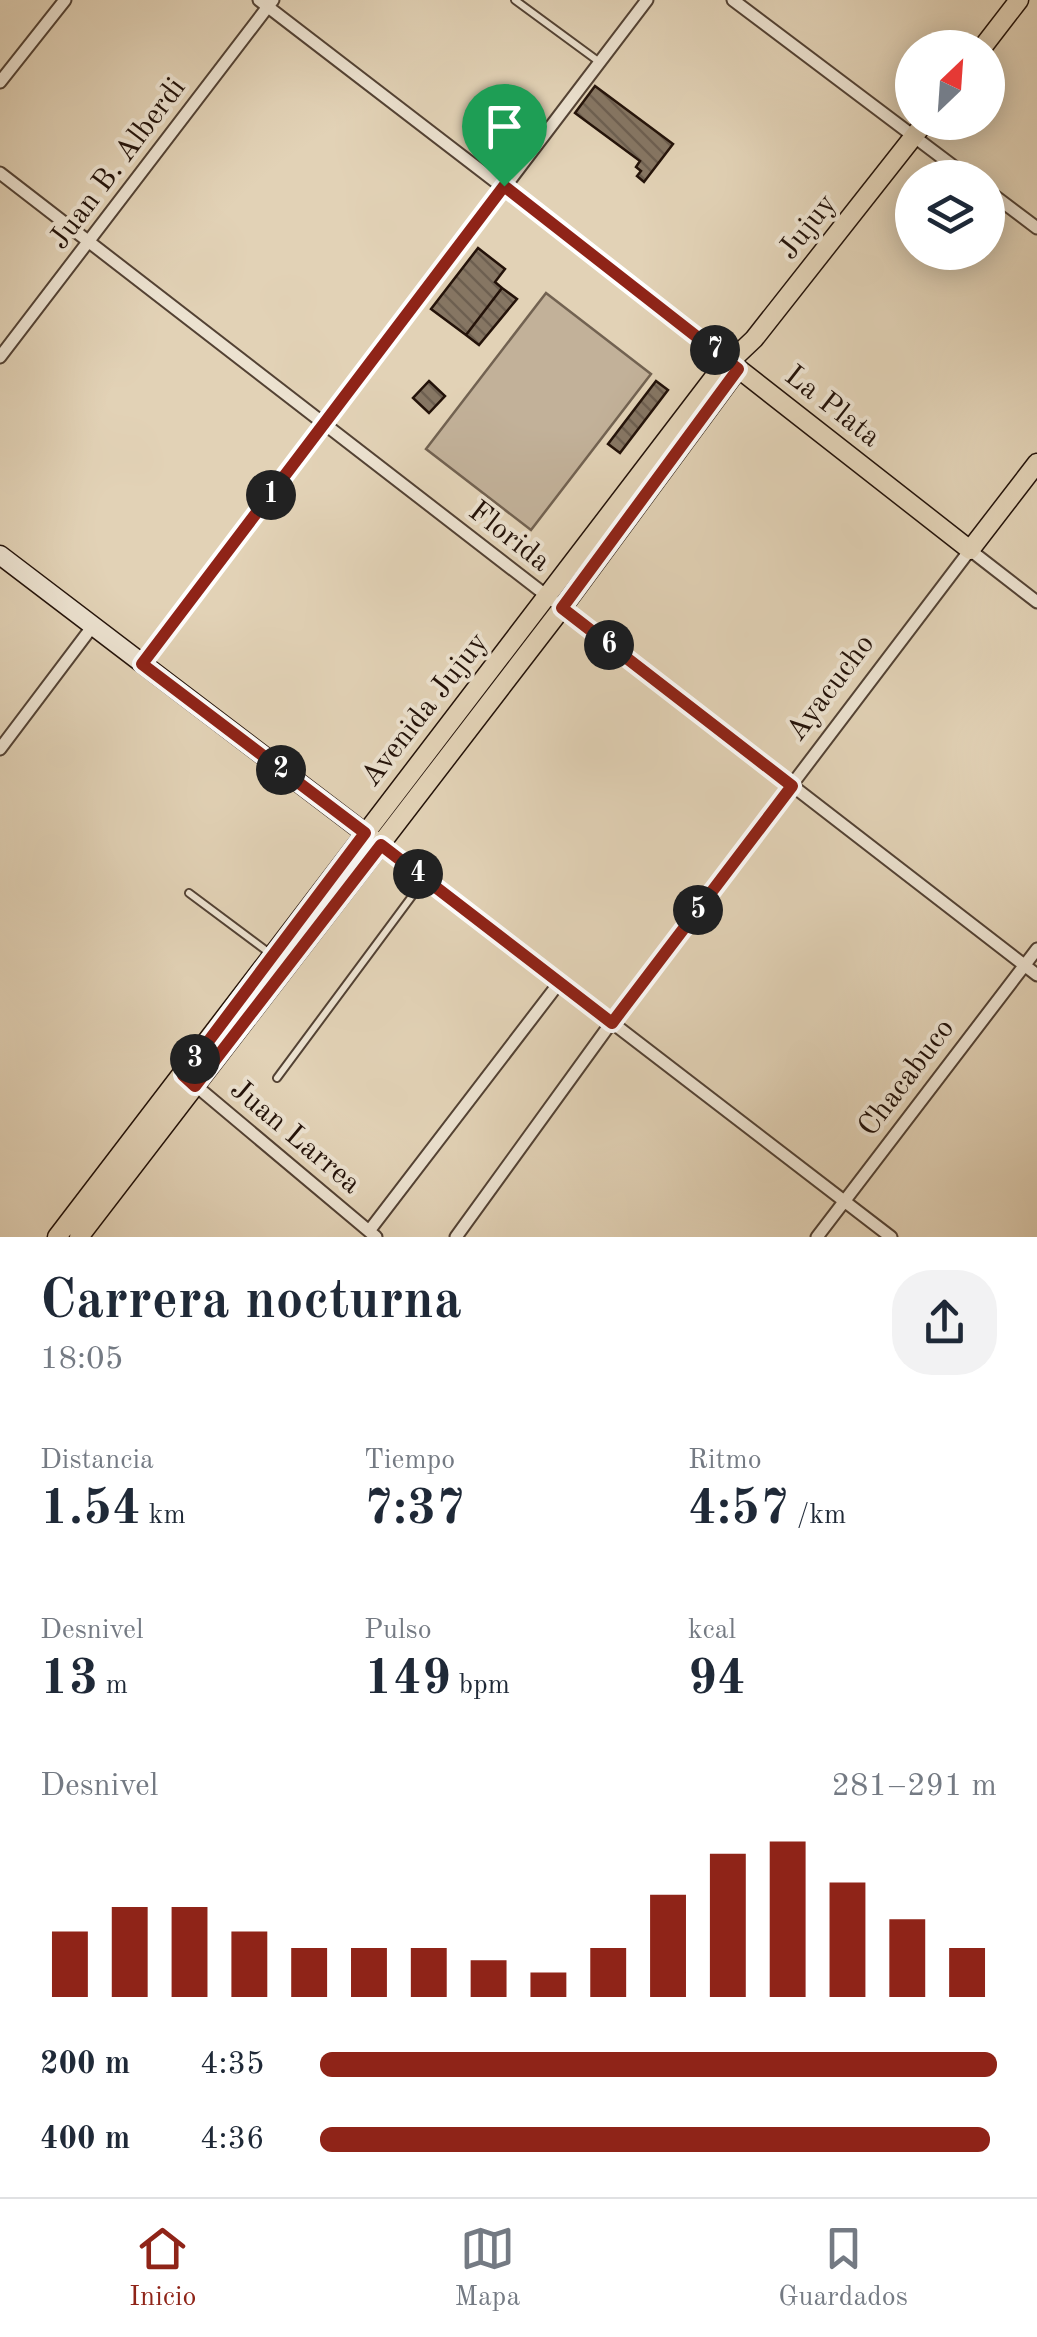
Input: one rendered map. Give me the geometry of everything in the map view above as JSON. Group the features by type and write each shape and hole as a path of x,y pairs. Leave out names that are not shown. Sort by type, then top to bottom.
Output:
{"main road":[{"path":"996,30 1018,0"},
{"name":"Jujuy","path":"734,365 911,140"},
{"name":"La Plata","path":"734,365 970,550"},
{"name":"Avenida Jujuy","path":"57,1237 381,845 554,603 734,365"},
{"name":"Ayacucho","path":"970,550 1037,462"},
{"path":"0,556 381,845"},
{"name":"Avenida Jujuy","path":"79,1237 273,955 365,833 554,603"}],"street":[{"path":"0,82 65,0"},
{"path":"142,664 647,0"},
{"path":"733,0 895,112"},
{"name":"La Plata","path":"267,2 734,365"},
{"name":"Juan B. Alberdi","path":"0,357 89,244 267,2"},
{"path":"931,140 952,160"},
{"name":"Florida","path":"0,173 1037,975"},
{"path":"1005,204 1037,228"},
{"name":"La Plata","path":"970,550 1037,602"},
{"name":"Ayacucho","path":"456,1237 612,1023 970,550"},
{"path":"0,749 92,627"},
{"path":"381,845 890,1237"},
{"name":"Chacabuco","path":"817,1237 1037,949"},
{"path":"372,1234 559,983"},
{"name":"Juan Larrea","path":"189,1080 372,1234"}],"lane":[{"path":"515,0 600,62"},
{"path":"278,1078 425,879"},
{"path":"190,892 273,955"}],"shaded area":[{"path":"546,293 651,374 531,530 426,449"}],"building":[{"path":"595,86 673,144 644,182 637,176 640,161 575,113"},
{"path":"478,248 505,269 495,282 502,288 466,335 431,309"},
{"path":"502,288 517,299 479,345 466,335"},
{"path":"429,381 445,396 429,413 413,398"},
{"path":"656,381 668,390 620,453 608,444"}],"route":[{"path":"504,186 738,369 562,608 792,786 612,1023 381,845 195,1086 183,1075 365,833 142,664 504,186"}]}
